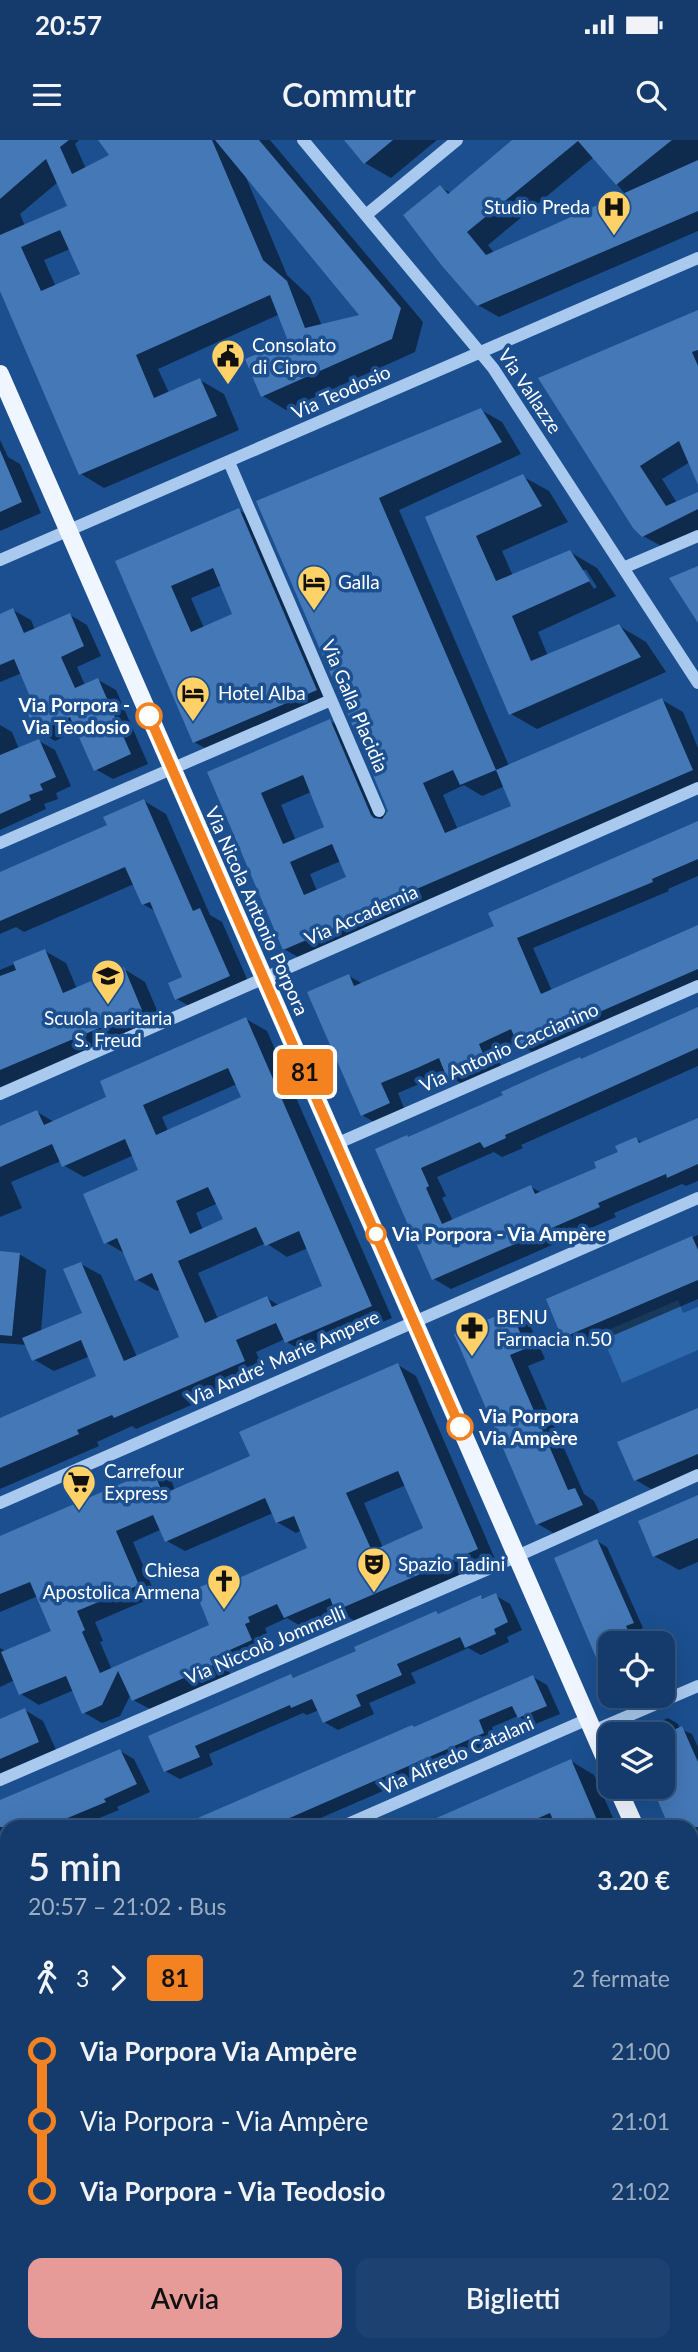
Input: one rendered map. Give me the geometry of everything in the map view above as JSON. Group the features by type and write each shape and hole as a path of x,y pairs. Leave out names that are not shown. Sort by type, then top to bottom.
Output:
{"main road":[{"name":"Via Nicola Antonio Porpora","path":"0,374 598,1741"},
{"path":"622,1799 632,1820"}],"street":[{"name":"Via Vallazze","path":"303,140 481,352 698,684"},
{"path":"366,215 457,140"},
{"name":"Via Teodosio","path":"0,561 698,258"},
{"name":"Via Galla Placidia","path":"229,462 379,811"},
{"path":"623,568 698,536"},
{"path":"0,843 331,700"},
{"name":"Via Accademia","path":"0,1094 698,788"},
{"name":"Via Antonio Caccianino","path":"337,1144 698,986"},
{"name":"Via Andre' Marie Ampere","path":"0,1503 698,1198"},
{"name":"Via Niccolò Jommelli","path":"0,1780 698,1475"},
{"name":"Via Alfredo Catalani","path":"358,1820 591,1725 698,1686"}],"shaded area":[{"path":"678,1300 683,1313 698,1307 698,1350 622,1383 601,1333"}],"building":[{"path":"0,140 69,140 60,147 72,174 109,155 98,140 212,140 263,260 287,281 305,328 359,315 215,140 259,140 401,308 392,339 261,397 245,359 288,341 270,295 136,355 154,398 200,378 217,416 79,475 0,291 0,235 67,206 46,159 0,199","holes":["60,230 80,274 41,291 21,247"]},
{"path":"344,140 393,140 364,164"},
{"path":"512,140 672,140 616,185 578,141 467,232 486,255 698,160 698,211 477,306 403,215 440,185 448,194"},
{"path":"698,310 698,350 692,352 698,366 698,485 679,441 640,466 666,506 698,492 698,509 642,537 633,528 538,378"},
{"path":"481,408 502,442 379,498 496,770 662,698 693,770 398,897 400,900 283,950 207,772 330,719 371,815 382,819 388,811 256,501","holes":["453,770 460,785 496,770 511,806 445,833 423,783","303,775 324,827 283,844 261,793","332,844 346,877 304,895 290,862"]},
{"path":"0,450 22,502 0,512"},
{"path":"523,474 542,506 476,536 496,581 570,550 590,581 512,616 531,661 619,624 641,657 509,715 425,517"},
{"path":"239,508 317,690 193,743 115,561","holes":["213,568 232,614 191,632 171,586"]},
{"path":"698,566 698,623 669,578"},
{"path":"13,608 24,633 70,613 84,646 61,657 75,688 98,678 131,754 94,771 70,717 36,732 26,709 34,706 14,659 0,665 0,614"},
{"path":"39,739 56,777 40,784 43,790 29,795 31,800 0,814 0,755"},
{"path":"144,799 193,911 200,908 230,976 175,1000 168,983 182,977 150,902 142,905 125,867 0,921 0,872 107,825 103,817"},
{"path":"698,821 698,859 652,879 653,882 517,938 541,994 698,925 698,969 519,1047 511,1029 479,1044 486,1061 447,1078 439,1058 381,1083 390,1103 361,1116 307,992 349,974 354,986 494,926 488,913"},
{"path":"45,949 63,993 124,967 142,1010 0,1070 0,976 16,970 13,962"},
{"path":"698,1007 698,1048 505,1135 506,1138 484,1148 480,1142 421,1168 429,1186 426,1188 442,1224 531,1185 535,1194 596,1168 594,1162 618,1152 615,1146 636,1137 639,1143 698,1118 698,1164 667,1178 666,1174 598,1203 600,1207 432,1280 375,1149 407,1135 408,1137 503,1095 501,1092 543,1073"},
{"path":"246,1017 372,1306 285,1343 276,1323 236,1340 245,1361 114,1418 112,1415 77,1430 79,1434 0,1468 0,1418 96,1376 81,1340 32,1361 22,1338 82,1313 63,1269 81,1262 124,1361 179,1337 152,1273 135,1281 117,1238 104,1244 83,1194 138,1170 125,1139 62,1167 52,1144 0,1167 0,1126 37,1110 44,1125 106,1097 100,1081","holes":["228,1068 241,1097 156,1135 143,1105","208,1187 223,1219 190,1234 176,1201","256,1227 265,1246 299,1231 322,1286 272,1307 267,1296 205,1323 178,1261"]},
{"path":"692,1236 698,1250 698,1280 562,1338 546,1299"},
{"path":"0,1251 20,1253 12,1336 0,1335"},
{"path":"510,1310 527,1348 510,1355 568,1490 575,1488 583,1505 536,1525 454,1334"},
{"path":"398,1363 478,1549 335,1611 330,1598 284,1618 277,1604 248,1617 250,1622 245,1624 252,1640 210,1659 213,1665 132,1701 118,1671 102,1705 82,1714 66,1676 19,1695 1,1652 51,1631 30,1582 0,1594 0,1536 153,1470 163,1494 250,1456 239,1432","holes":["398,1471 423,1528 372,1551 346,1493","265,1498 276,1523 294,1516 307,1548 232,1581 223,1577 200,1587 197,1595 209,1625 100,1673 82,1632 85,1630 77,1611 139,1585 116,1531 153,1515 165,1542"]},
{"path":"698,1408 698,1454 634,1481 617,1442"},
{"path":"698,1495 698,1538 653,1557 638,1521"},
{"path":"597,1539 634,1623 626,1626 628,1631 598,1631 598,1662 554,1558"},
{"path":"496,1593 508,1622 494,1629 496,1634 465,1648 460,1637 397,1664 402,1675 356,1695 361,1706 323,1723 312,1699 291,1708 290,1705 195,1746 200,1757 164,1772 148,1736 291,1674 293,1678 356,1651 354,1647 436,1611 438,1614 481,1595 482,1599"},
{"path":"533,1675 547,1706 518,1718 512,1706 479,1720 484,1733 285,1820 193,1820 412,1725 414,1727"},
{"path":"25,1708 39,1742 0,1759 0,1719"},
{"path":"682,1726 698,1762 698,1820 666,1820 657,1799 675,1799 675,1729"},
{"path":"120,1749 137,1784 104,1799 106,1802 63,1820 0,1820 0,1800"},
{"path":"571,1759 597,1820 553,1820 550,1813 534,1820 432,1820"}],"bus line":[{"name":"81","path":"149,716 460,1427"}],"place":[{"name":"Studio Preda","path":"614,237"},
{"name":"Consolato di Cipro","path":"228,386"},
{"name":"Galla","path":"314,612"},
{"name":"Via Porpora - Via Teodosio","path":"149,716"},
{"name":"Hotel Alba","path":"193,723"},
{"name":"Scuola paritaria S. Freud","path":"108,1006"},
{"name":"Via Porpora - Via Ampère","path":"376,1234"},
{"name":"BENU Farmacia n.50","path":"472,1358"},
{"name":"Via Porpora Via Ampère","path":"460,1427"},
{"name":"Carrefour Express","path":"79,1512"},
{"name":"Spazio Tadini","path":"374,1594"},
{"name":"Chiesa Apostolica Armena","path":"224,1611"}]}
